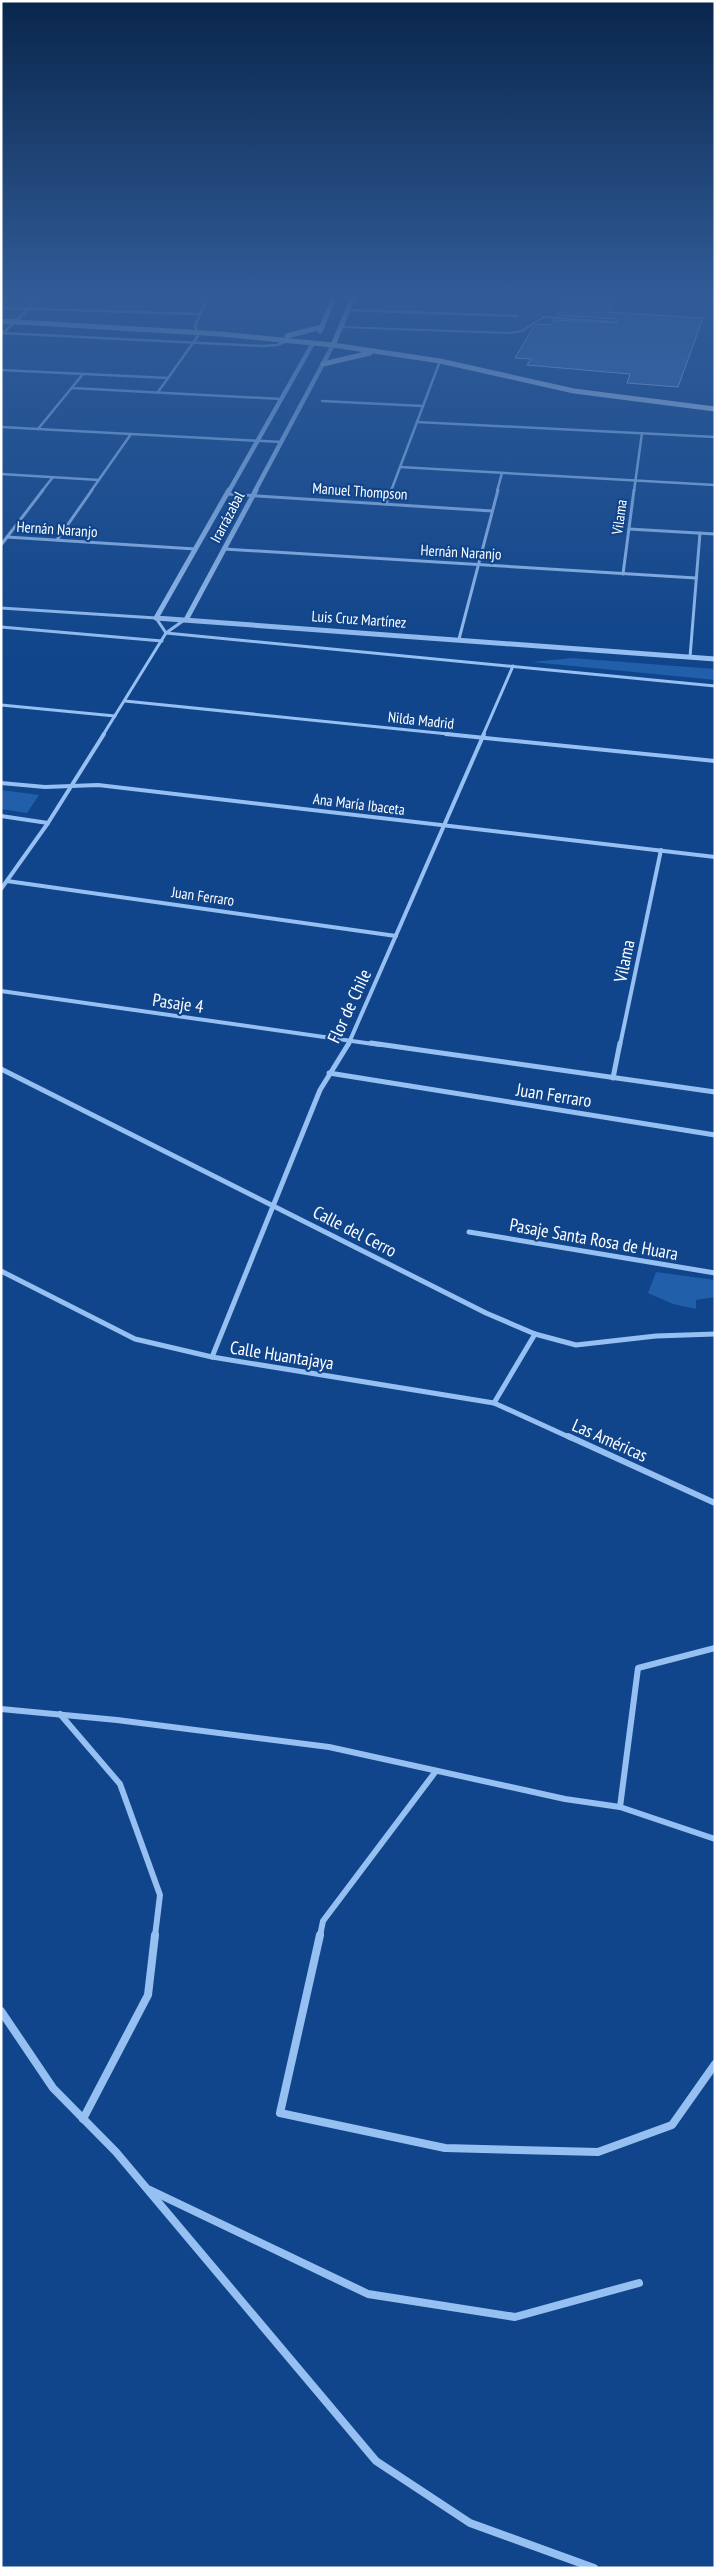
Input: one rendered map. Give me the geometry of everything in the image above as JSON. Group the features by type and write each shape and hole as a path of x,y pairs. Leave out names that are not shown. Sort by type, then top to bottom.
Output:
{"street":[{"path":"38,429 47,418"},
{"name":"Irarrázabal","path":"156,618 270,418"},
{"name":"Irarrázabal","path":"1,889 48,823 166,633 187,618 294,418"},
{"path":"386,504 419,418"},
{"path":"417,422 715,437"},
{"path":"1,427 281,442"},
{"name":"Vilama","path":"623,574 642,433"},
{"path":"57,540 131,434"},
{"path":"400,467 715,485"},
{"path":"459,639 502,473"},
{"path":"1,474 99,480"},
{"path":"1,545 53,478"},
{"name":"Manuel Thompson","path":"226,494 492,511"},
{"path":"629,529 715,534"},
{"path":"690,658 700,533"},
{"name":"Hernán Naranjo","path":"7,537 195,549"},
{"name":"Hernán Naranjo","path":"224,549 696,578"},
{"name":"Luis Cruz Martínez","path":"1,608 156,618 187,618 715,659"},
{"path":"156,618 166,633"},
{"path":"1,628 162,641"},
{"name":"Luis Cruz Martínez","path":"166,633 715,686"},
{"name":"Flor de Chile","path":"212,1357 320,1090 350,1041 513,666"},
{"name":"Nilda Madrid","path":"124,701 715,761"},
{"path":"1,705 115,716"},
{"name":"Ana María Ibaceta","path":"1,783 45,787 98,784 715,857"},
{"path":"1,816 48,823"},
{"name":"Vilama","path":"613,1078 662,850"},
{"name":"Juan Ferraro","path":"7,880 396,936"},
{"name":"Pasaje 4","path":"1,992 350,1041"},
{"name":"Juan Ferraro","path":"350,1041 715,1092"},
{"name":"Calle del Cerro","path":"1,1069 486,1312 535,1334 576,1345 656,1336 715,1334"},
{"name":"Juan Ferraro","path":"329,1073 715,1135"},
{"name":"Pasaje Santa Rosa de Huara","path":"469,1232 715,1273"},
{"name":"Calle Huantajaya","path":"1,1271 135,1339 212,1357 494,1403"},
{"path":"494,1403 535,1334"},
{"name":"Las Américas","path":"494,1403 715,1503"},
{"path":"620,1807 638,1668 715,1648"},
{"path":"1,1709 60,1714 329,1747 565,1799 620,1807 715,1839"},
{"path":"60,1714 120,1784 160,1895 148,1995 83,2119"},
{"path":"436,1771 323,1922 280,2113 445,2148 598,2152 672,2125 715,2064"},
{"path":"1,2011 53,2088 116,2152 376,2461 470,2523 594,2568"},
{"path":"147,2189 368,2294 515,2317 639,2283"}],"shaded area":[{"path":"572,658 715,669 715,680 532,662"},
{"path":"1,790 39,795 27,813 1,809"},
{"path":"656,1272 715,1280 715,1297 696,1300 696,1309 673,1304 648,1293"}]}
